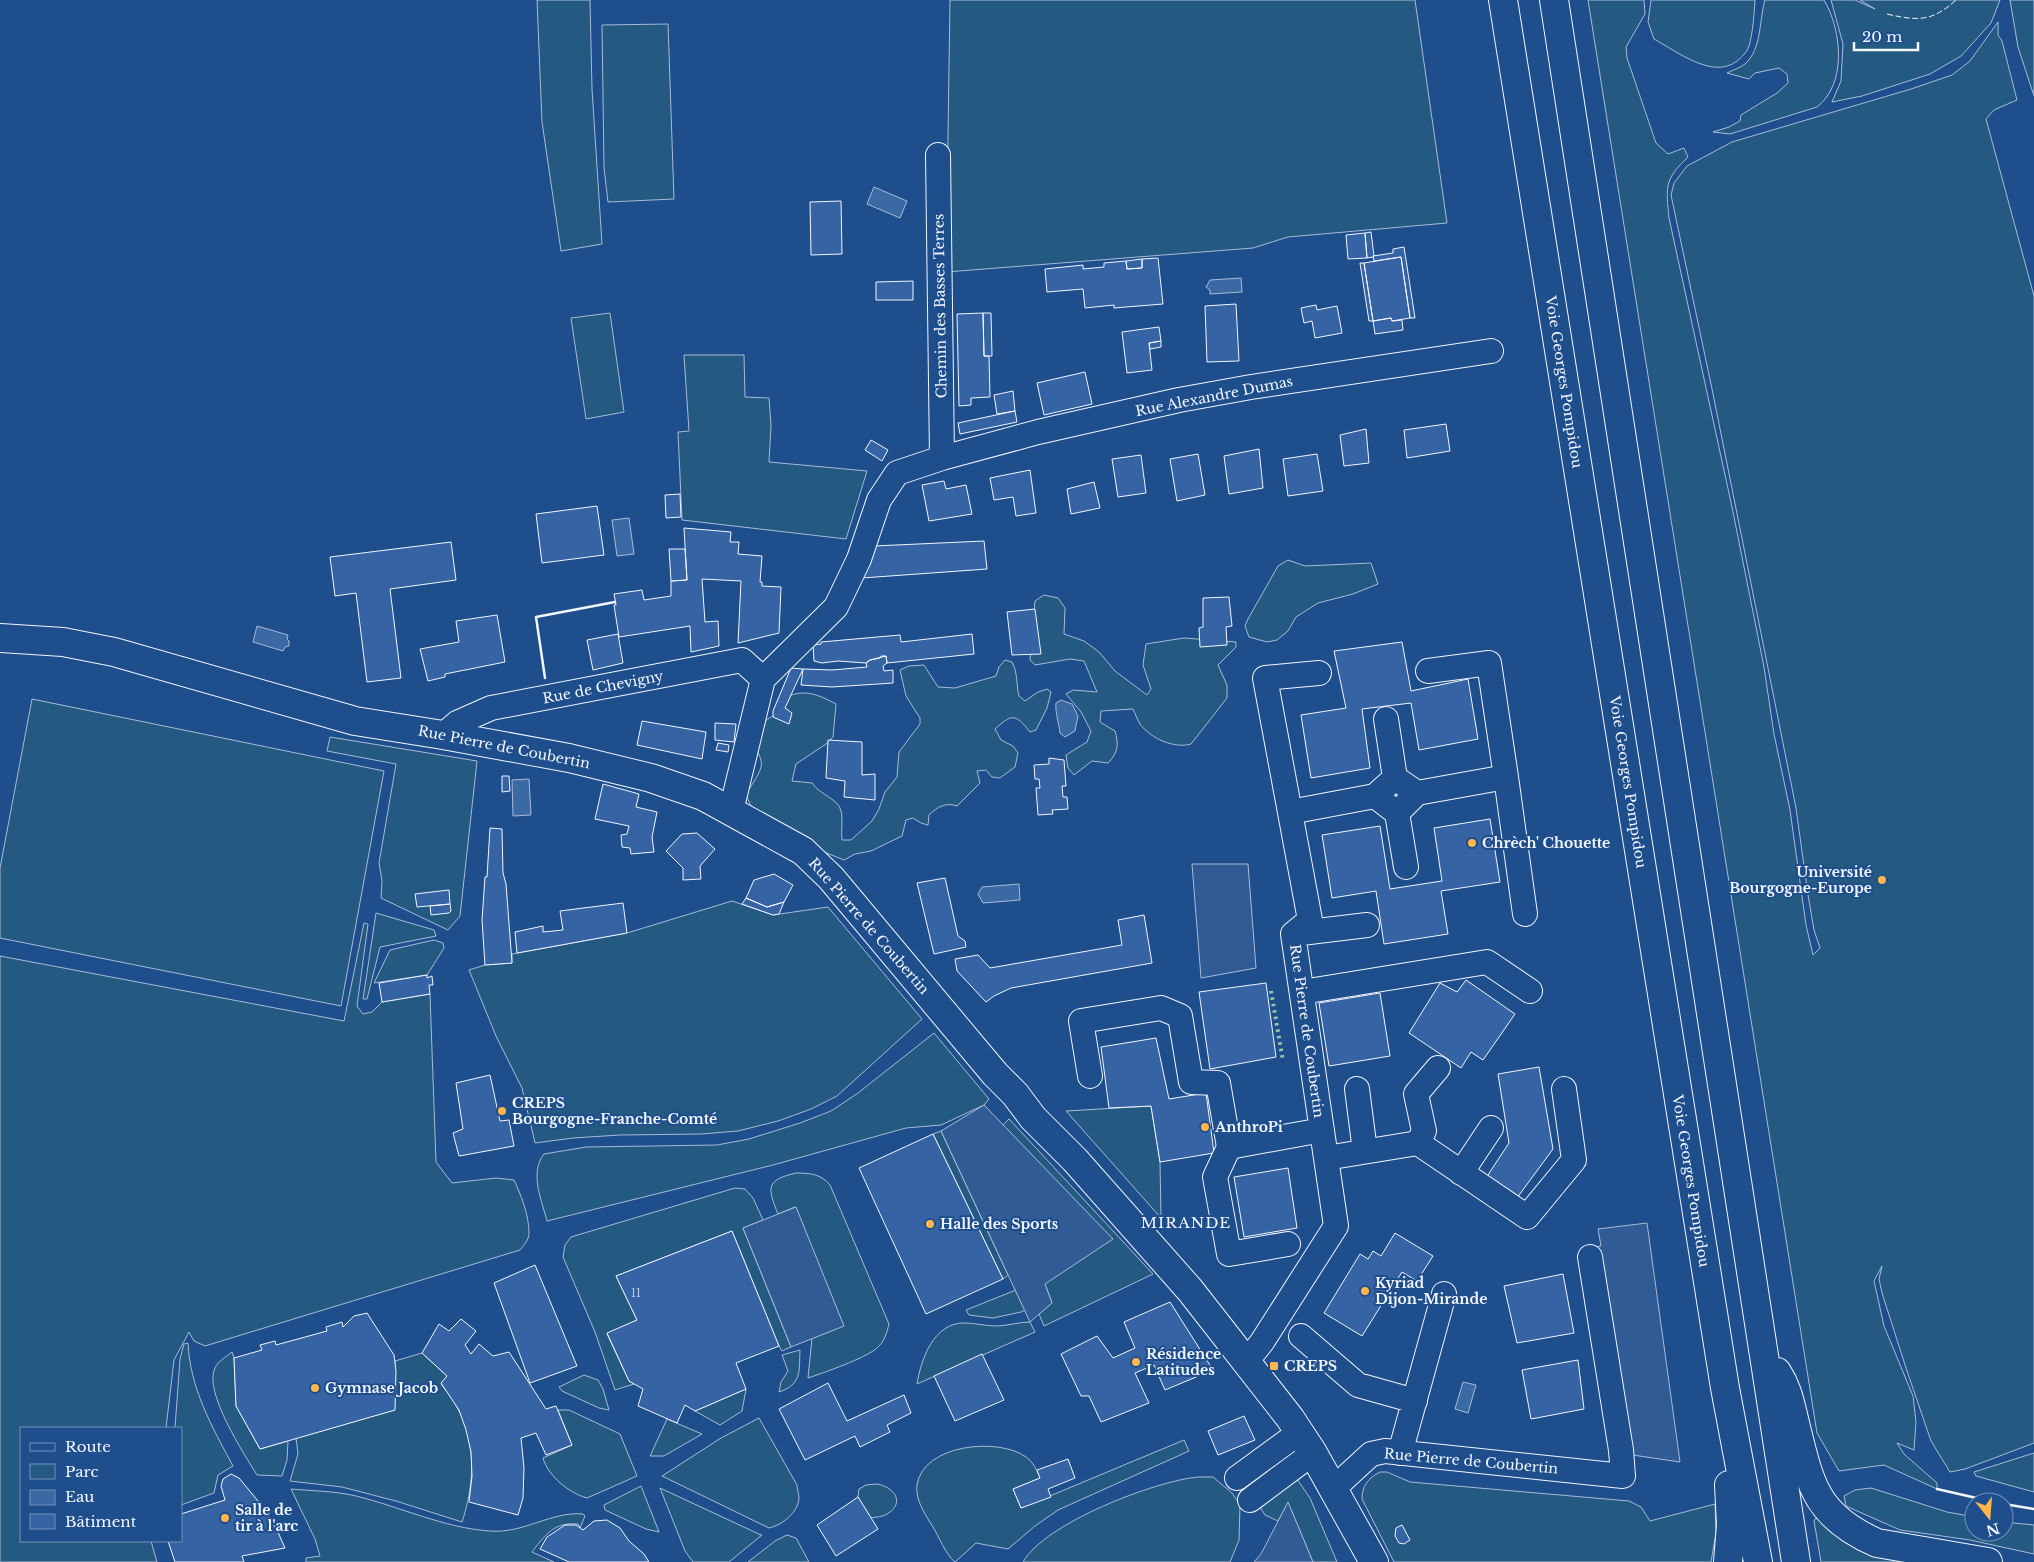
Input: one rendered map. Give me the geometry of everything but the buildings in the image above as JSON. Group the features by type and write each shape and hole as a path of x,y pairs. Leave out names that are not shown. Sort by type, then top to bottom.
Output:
{"main road":[{"name":"Voie Georges Pompidou","path":"1503,0 1724,1388 1758,1562"},
{"path":"1554,0 1796,1562"},
{"name":"Rue Pierre de Coubertin","path":"0,638 63,642 114,652 355,722 442,735 569,758 651,778 703,796 803,851 832,878 995,1074 1015,1094 1033,1118 1075,1160 1190,1290 1307,1443 1374,1562"},
{"path":"1763,1352 1786,1385 1805,1464 1824,1505 1836,1519 1861,1536 1877,1543 1988,1562"},
{"path":"1724,1388 1731,1525 1728,1562"}],"street":[{"name":"Chemin des Basses Terres","path":"938,155 942,458"},
{"name":"Rue Alexandre Dumas","path":"763,679 836,607 860,559 879,500 897,473 942,458 1038,432 1179,400 1251,387 1490,351"},
{"name":"Rue de Chevigny","path":"442,735 457,723 491,708 742,660 763,679"},
{"path":"1428,671 1489,663 1525,914"},
{"name":"Rue Pierre de Coubertin","path":"1246,1362 1262,1342 1336,1226 1293,934 1310,920 1265,678 1319,673"},
{"path":"731,811 763,679"},
{"path":"1386,719 1395,778 1417,793"},
{"path":"1397,813 1417,793 1506,777"},
{"path":"1290,812 1375,796 1395,778"},
{"path":"1375,796 1397,813 1406,868"},
{"path":"1293,934 1367,925"},
{"path":"1302,992 1487,962 1530,990"},
{"path":"1090,1076 1080,1021 1161,1008 1180,1016 1191,1082 1218,1084 1229,1147 1215,1177 1229,1254 1288,1244"},
{"path":"1418,1143 1424,1131 1416,1094 1438,1068"},
{"path":"1357,1089 1365,1152"},
{"path":"1326,1158 1418,1143 1527,1217 1574,1160 1564,1089"},
{"path":"1461,1173 1491,1128"},
{"path":"1229,1147 1322,1130"},
{"name":"Rue Pierre de Coubertin","path":"1333,1489 1372,1454 1385,1451 1623,1476 1621,1450 1590,1258"},
{"path":"1400,1453 1444,1294"},
{"path":"1301,1336 1358,1385 1415,1401"},
{"path":"1237,1478 1307,1443"},
{"path":"1250,1500 1307,1443"}],"green space":[{"path":"537,0 590,0 592,89 602,244 561,251 542,122"},
{"path":"950,0 1415,0 1447,223 1288,237 1253,248 946,272"},
{"name":"Université Bourgogne-Europe","path":"1588,0 1644,0 1645,14 1626,47 1627,58 1656,143 1668,154 1684,148 1688,157 1674,172 1668,184 1669,218 1732,507 1764,667 1774,734 1790,810 1806,925 1813,955 1820,948 1814,930 1808,895 1796,808 1671,195 1674,183 1687,166 1732,142 1952,75 1970,61 1998,22 1998,35 2002,41 2017,100 1994,110 1986,119 2034,296 2034,1443 1965,1469 1950,1472 1931,1441 1907,1371 1882,1293 1879,1279 1882,1266 1874,1281 1884,1326 1913,1396 1916,1422 1914,1450 1897,1443 1904,1454 1937,1483 1937,1489 1884,1465 1839,1471 1817,1433"},
{"path":"1651,0 1755,0 1748,48 1737,61 1727,66 1706,66 1695,62 1654,39 1648,22"},
{"path":"1765,0 1824,0 1835,26 1838,41 1837,71 1833,85 1827,97 1817,107 1730,134 1713,132 1740,121 1741,115 1777,93 1788,83 1787,74 1779,68 1755,73 1749,79 1727,73 1739,68 1750,58 1757,42"},
{"path":"1831,0 1855,0 1875,9 1860,0 2000,0 1991,23 1961,56 1930,74 1862,96 1832,102 1841,81 1843,44"},
{"path":"2010,0 2034,0 2034,96 2018,47"},
{"path":"668,24 674,199 608,202 604,168 602,25"},
{"path":"610,313 624,412 586,419 571,318"},
{"path":"684,355 744,355 745,397 769,398 771,426 769,462 867,471 846,539 682,520 678,432 689,431"},
{"path":"1288,560 1305,566 1371,563 1378,584 1353,594 1318,603 1296,617 1288,631 1277,640 1267,642 1249,637 1245,626 1248,619 1278,566"},
{"path":"1044,595 1058,598 1065,608 1064,634 1084,641 1099,652 1115,671 1147,695 1151,689 1143,665 1146,644 1184,638 1236,642 1236,647 1218,665 1227,685 1227,698 1191,744 1184,745 1170,744 1150,734 1140,724 1133,709 1101,711 1100,722 1115,731 1117,740 1116,752 1108,763 1092,761 1074,775 1068,768 1066,755 1087,742 1091,731 1081,712 1066,694 1073,690 1097,692 1084,661 1070,659 1035,665 1030,660 1035,601"},
{"path":"1005,660 1012,662 1014,666 1019,696 1025,701 1038,692 1047,689 1051,692 1047,708 1036,730 1030,732 1021,721 1013,718 1006,720 995,729 1001,740 1013,746 1018,753 1015,767 1000,778 992,777 986,770 977,771 980,783 957,806 945,805 932,812 929,815 928,825 913,818 906,820 902,836 871,851 855,854 844,860 819,850 751,806 746,795 761,767 761,758 755,745 758,731 764,722 776,715 785,697 799,693 817,695 836,704 833,737 826,744 796,764 792,781 812,783 837,803 842,814 842,840 851,840 872,821 885,792 897,777 899,752 920,724 920,718 906,696 900,670 909,666 924,665 938,687 955,688 996,676 999,667"},
{"path":"32,699 384,771 341,1006 0,938 0,868"},
{"path":"330,737 477,761 460,916 448,930 381,898 382,881 379,863 396,764 327,751"},
{"path":"732,901 773,915 828,907 922,1019 837,1096 811,1109 778,1121 738,1131 701,1134 620,1135 535,1143 522,1088 496,1036 469,970 485,965 512,963 512,954 627,933"},
{"path":"376,913 434,930 436,936 380,947 367,999 363,999"},
{"path":"364,923 368,924 357,1006 363,1014 372,1012 382,1002 430,994 436,1162 452,1183 496,1178 514,1180 528,1219 529,1236 527,1240 520,1250 205,1346 194,1341 189,1332 174,1360 166,1427 20,1427 20,1542 151,1542 157,1562 0,1562 0,956 344,1021"},
{"path":"434,940 443,943 444,948 427,975 374,983 390,950"},
{"path":"934,1033 989,1099 984,1105 941,1125 906,1128 773,1165 547,1221 537,1178 537,1170 544,1154 586,1147 717,1145 749,1139 831,1111 858,1093"},
{"path":"1151,1106 1160,1162 1161,1218 1066,1111"},
{"path":"1009,1119 1153,1274 1044,1326 1039,1314 1052,1303 1045,1284 1003,1125"},
{"path":"941,1131 1008,1275 1003,1279 933,1134"},
{"path":"796,1173 815,1175 823,1178 830,1185 889,1324 883,1340 871,1352 844,1365 808,1378 812,1338 843,1325 795,1207 778,1214 772,1197 771,1191 774,1182"},
{"path":"735,1188 745,1189 753,1198 763,1220 743,1228 791,1347 782,1351 779,1346 732,1231 616,1276 637,1320 607,1334 629,1381 634,1384 615,1390 595,1332 563,1257 565,1245 571,1237"},
{"path":"1016,1290 1025,1310 1021,1312 993,1318 969,1315 966,1310"},
{"path":"1030,1322 1035,1332 917,1384 922,1364 931,1344 937,1335 954,1324 965,1323 996,1326"},
{"path":"188,1343 193,1376 203,1407 233,1466 218,1475 214,1493 182,1505 182,1427 175,1427 180,1359 184,1344"},
{"path":"800,1350 798,1376 792,1385 779,1392 781,1382 788,1371 782,1355"},
{"path":"232,1352 234,1358 236,1406 260,1449 288,1441 287,1460 282,1476 257,1475 235,1438 220,1406 213,1378 215,1368 220,1361"},
{"path":"422,1353 447,1376 441,1384 456,1406 468,1436 471,1450 471,1480 462,1522 396,1501 342,1487 290,1481 298,1454 296,1438 394,1410 395,1361"},
{"path":"584,1375 598,1380 603,1389 609,1410 599,1408 562,1391 559,1387"},
{"path":"746,1389 742,1411 720,1425 695,1411"},
{"path":"558,1410 569,1410 620,1434 637,1476 587,1498 580,1496 560,1483 549,1471 543,1458 572,1445"},
{"path":"759,1418 797,1485 799,1498 796,1509 779,1524 769,1528 662,1476 721,1438"},
{"path":"667,1419 702,1434 664,1456 650,1456"},
{"path":"1184,1440 1189,1451 1058,1510 1035,1526 1008,1549 976,1543 955,1562 943,1546 919,1501 917,1485 922,1471 933,1461 947,1453 964,1448 998,1447 1014,1451 1031,1461 1040,1478 1013,1489 1021,1508"},
{"path":"2034,1453 2034,1492 1976,1476 1974,1472"},
{"path":"1380,1472 1387,1472 1410,1482 1629,1501 1641,1507 1650,1521 1715,1504 1716,1533 1711,1562 1394,1562 1362,1499 1366,1483"},
{"path":"1198,1477 1213,1477 1232,1493 1240,1505 1239,1540 1230,1562 1023,1562 1035,1547 1054,1533 1103,1506 1156,1486"},
{"path":"1297,1479 1310,1498 1337,1562 1313,1562 1288,1503 1278,1521 1265,1515 1260,1507 1262,1499"},
{"path":"876,1484 892,1491 897,1500 893,1510 887,1514 871,1518 858,1497 859,1489 866,1485"},
{"path":"641,1486 659,1532 646,1529 605,1510 604,1505"},
{"path":"660,1488 762,1535 729,1562 693,1562 685,1551"},
{"path":"1871,1488 1947,1512 1964,1515 1964,1539 1900,1530 1846,1506 1844,1496 1855,1490"},
{"path":"291,1489 356,1496 439,1522 490,1531 514,1529 571,1514 583,1514 585,1516 580,1528 578,1524 570,1524 551,1530 532,1552 554,1562 306,1562 306,1558 320,1556 315,1539"},
{"path":"1816,1518 1835,1532 1924,1562 1821,1562 1814,1521"},
{"path":"2014,1523 2034,1525 2034,1554 1979,1542 2014,1542"},
{"path":"787,1535 796,1538 809,1562 748,1562 775,1541"}],"shaded area":[{"path":"1192,864 1248,864 1256,968 1201,978"},
{"path":"984,1105 1113,1239 1045,1284 1052,1303 1030,1322 941,1131"},
{"path":"796,1207 844,1326 791,1347 743,1228"},
{"path":"1647,1223 1680,1462 1612,1452 1581,1250 1601,1246 1598,1229"},
{"path":"1288,1502 1313,1562 1254,1562 1261,1554"}],"water":[{"path":"874,187 907,201 900,218 867,204"},
{"path":"1241,278 1242,292 1210,294 1210,290 1206,287 1210,280"},
{"path":"629,518 634,554 617,556 612,520"},
{"path":"257,626 288,635 289,646 285,647 283,651 253,642"},
{"path":"1061,700 1072,704 1078,716 1075,731 1065,737 1060,733 1056,710 1056,703"},
{"path":"529,779 531,815 513,816 512,780"},
{"path":"1019,884 1020,900 983,903 978,894 982,887"},
{"path":"1463,1382 1476,1385 1468,1413 1455,1409"}],"hedge":[{"path":"1271,991 1283,1061"}],"fence":[{"path":"1887,14 1907,18 1924,18 1932,16 1956,0"}],"wall":[{"path":"545,678 536,617 615,602"},
{"path":"1937,1489 1964,1495"},
{"path":"2014,1506 2034,1509"}],"place":[{"name":"Chrèch' Chouette","path":"1472,843"},
{"name":"Université Bourgogne-Europe","path":"1882,880"},
{"name":"CREPS Bourgogne-Franche-Comté","path":"502,1111"},
{"name":"AnthroPi","path":"1205,1127"},
{"name":"Halle des Sports","path":"930,1224"},
{"name":"Kyriad Dijon-Mirande","path":"1365,1291"},
{"name":"Résidence Latitudes","path":"1136,1362"},
{"name":"CREPS","path":"1274,1366"},
{"name":"Gymnase Jacob","path":"315,1388"},
{"name":"Salle de tir à l'arc","path":"225,1518"}],"district":[{"name":"MIRANDE","path":"1186,1223"}]}
